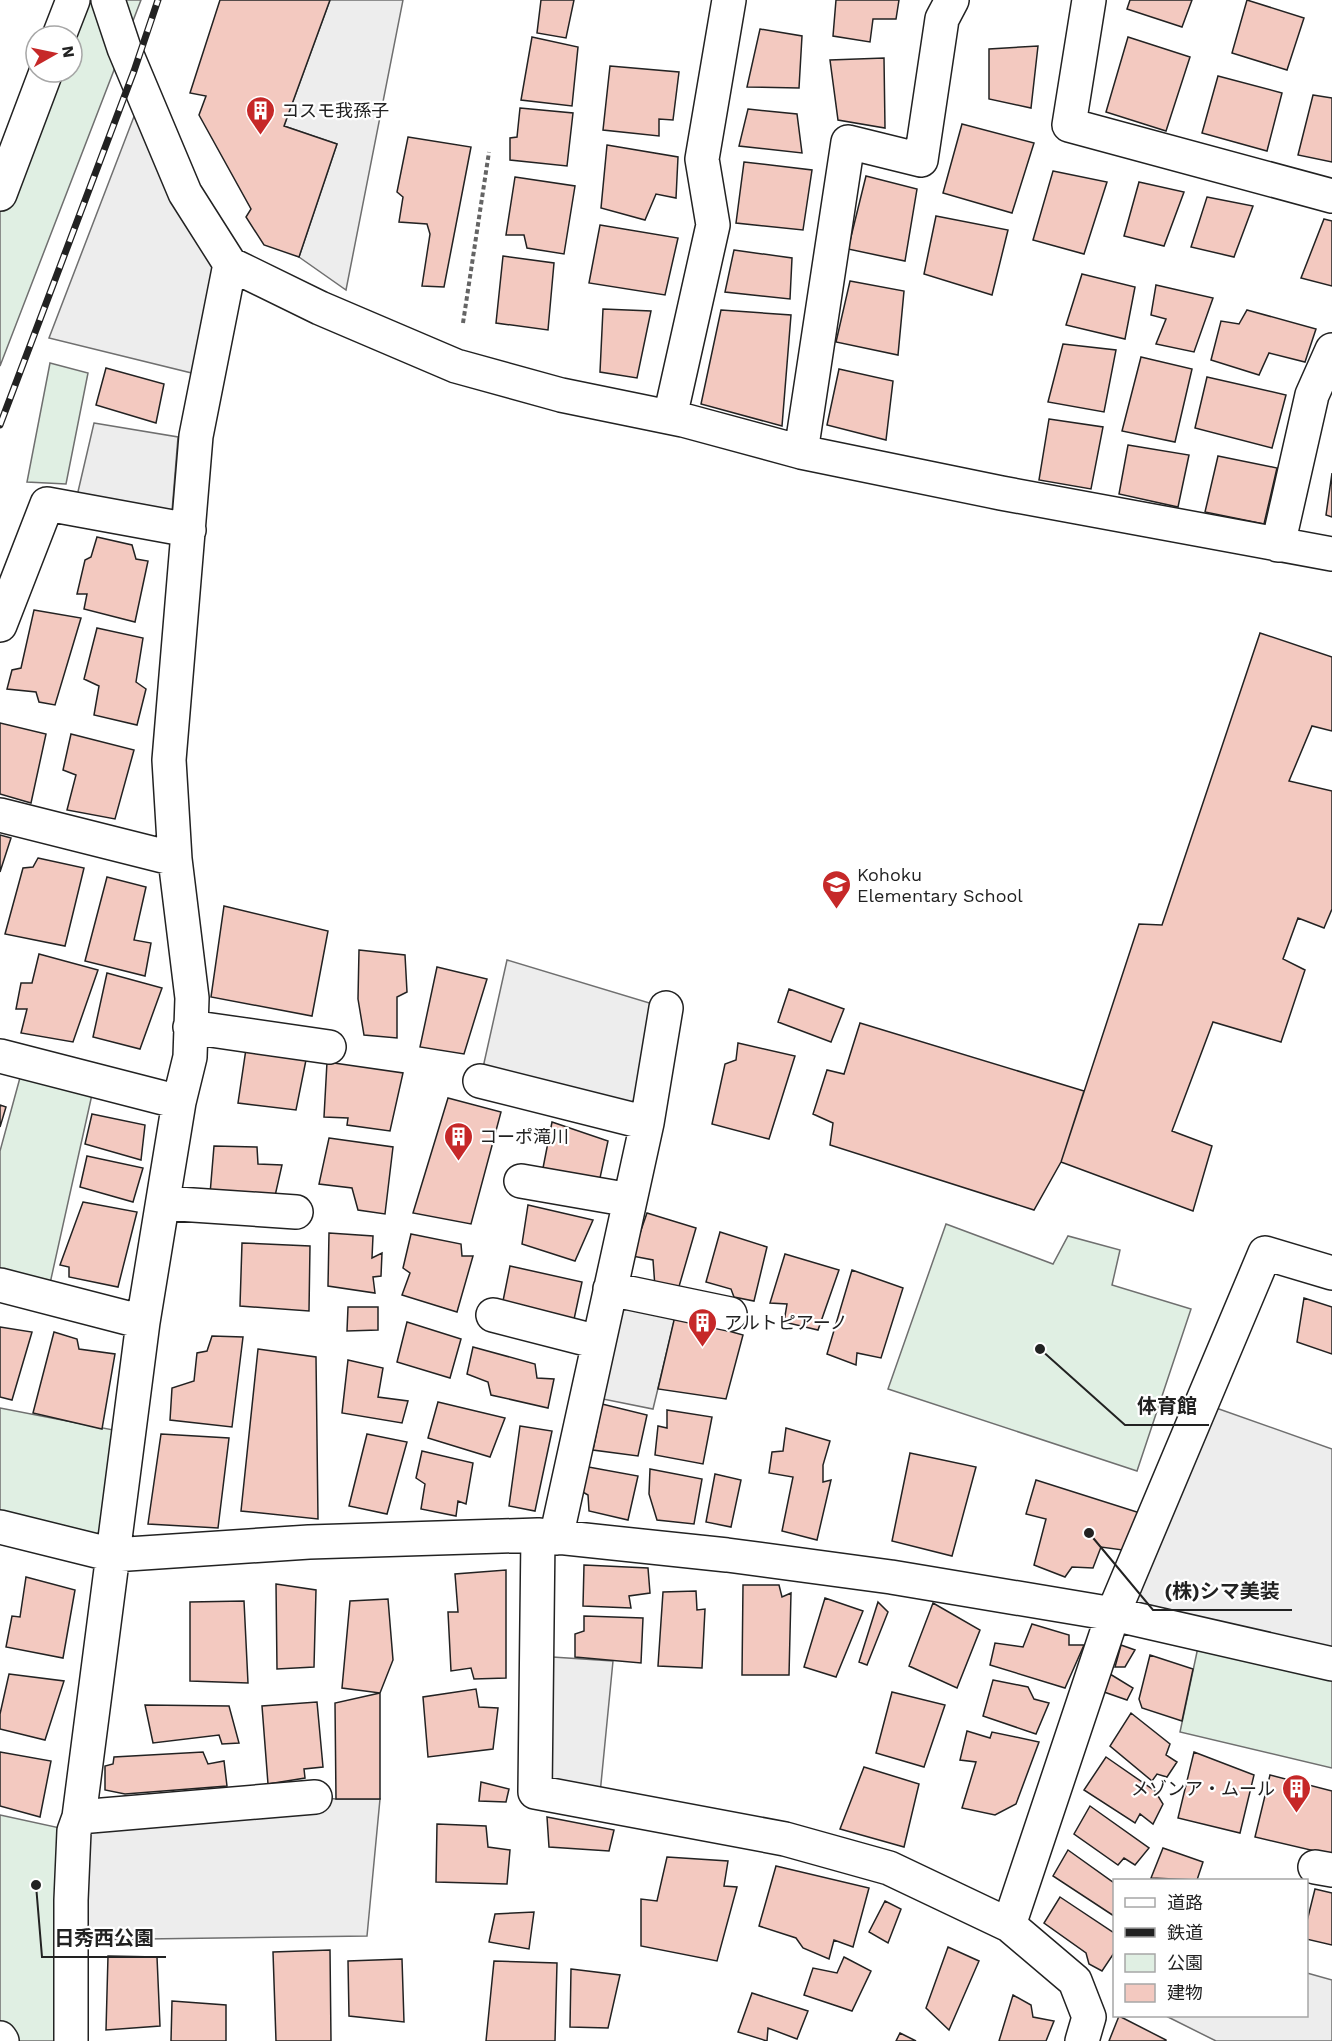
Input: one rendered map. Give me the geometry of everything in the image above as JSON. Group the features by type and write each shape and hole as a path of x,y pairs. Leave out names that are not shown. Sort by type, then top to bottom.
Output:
{"street":[{"path":"64,24 73,0"},
{"path":"108,0 124,48 185,193 230,264 320,308 456,366 561,395 670,417 801,452 1332,554"},
{"path":"670,417 713,225 702,159 729,0"},
{"path":"801,452 848,142 921,160 942,19 952,0"},
{"path":"1089,0 1069,125 1332,196"},
{"path":"0,194 41,84"},
{"path":"71,2041 71,1900 74,1831 79,1817 143,1322 179,1102 190,1057 192,998 175,859 169,760 196,436 230,264"},
{"path":"1278,545 1312,395 1332,351"},
{"path":"0,625 47,504 189,530"},
{"path":"0,815 175,859"},
{"path":"666,1008 647,1123 610,1289 547,1537 536,1792 784,1839 890,1868 1009,1925 1075,1981 1089,2018 1082,2041"},
{"path":"190,1027 329,1047"},
{"path":"0,1056 179,1102"},
{"path":"480,1081 647,1123"},
{"path":"521,1181 630,1200"},
{"path":"163,1203 296,1212"},
{"path":"1009,1925 1113,1614 1265,1253 1332,1273"},
{"path":"0,1285 143,1322"},
{"path":"610,1289 730,1314"},
{"path":"493,1315 598,1342"},
{"path":"0,1527 113,1555 309,1542 547,1537 809,1566 1113,1614 1332,1664"},
{"path":"79,1817 315,1797"}],"path":[{"path":"456,366 489,152"}],"green space":[{"path":"73,0 141,0 0,366 0,194 41,84 84,84 84,24 73,24"},
{"path":"50,363 88,373 66,484 27,482"},
{"path":"24,1063 95,1081 47,1297 0,1285 0,1151"},
{"path":"946,1224 1053,1264 1068,1236 1120,1250 1112,1285 1191,1309 1137,1471 888,1389"},
{"path":"0,1408 129,1433 113,1555 0,1527"},
{"path":"1201,1633 1332,1664 1332,1768 1180,1732"},
{"path":"0,1815 74,1831 71,2041 2,2041 0,2038"}],"shaded area":[{"path":"330,0 403,0 346,290 299,257 337,144 284,126"},
{"path":"143,93 230,264 208,377 49,338"},
{"path":"94,423 178,437 172,511 77,496"},
{"path":"507,960 666,1008 647,1123 480,1081"},
{"path":"610,1289 678,1305 653,1409 583,1395"},
{"path":"1202,1403 1332,1449 1332,1666 1113,1614"},
{"path":"537,1656 613,1661 599,1804 535,1792"},
{"path":"315,1797 380,1799 367,1936 71,1940 74,1831"},
{"path":"1308,1973 1332,1980 1332,2041 1216,2041 1168,2017 1308,2017"}],"building":[{"name":"コスモ我孫子","path":"220,0 330,0 284,126 337,144 299,257 264,245 246,217 251,209 199,115 206,96 190,93"},
{"path":"541,0 574,0 566,38 537,33"},
{"path":"836,0 899,0 896,19 873,19 870,42 833,36"},
{"path":"1130,0 1192,0 1182,27 1127,9"},
{"path":"1247,0 1304,18 1287,70 1232,53"},
{"path":"760,29 802,36 799,88 747,87"},
{"path":"532,37 578,47 572,106 521,100"},
{"path":"1128,37 1190,57 1166,131 1106,112"},
{"path":"1038,46 1031,108 989,99 989,49"},
{"path":"884,58 885,128 838,120 830,60"},
{"path":"610,66 679,72 673,120 659,119 659,136 603,130"},
{"path":"1218,76 1282,93 1267,151 1202,133"},
{"path":"1313,95 1332,98 1332,162 1298,155"},
{"path":"520,108 573,113 567,166 510,160 510,138 517,137"},
{"path":"748,109 797,114 802,153 739,146"},
{"path":"962,124 1034,143 1012,213 943,193"},
{"path":"408,137 471,147 444,287 422,286 430,234 427,224 399,222 403,197 397,192"},
{"path":"607,145 678,157 676,198 656,194 645,220 601,208"},
{"path":"744,162 812,170 803,230 736,223"},
{"path":"1053,171 1107,182 1084,254 1033,240"},
{"path":"866,176 917,189 905,261 848,249"},
{"path":"515,177 575,186 564,254 527,248 524,235 506,235"},
{"path":"1139,182 1184,192 1164,246 1124,236"},
{"path":"1207,197 1253,206 1234,257 1191,247"},
{"path":"936,216 1008,230 992,295 924,274"},
{"path":"1324,219 1332,221 1332,286 1301,278"},
{"path":"600,225 678,238 665,295 589,283"},
{"path":"734,250 792,258 790,299 725,292"},
{"path":"503,256 554,263 548,330 496,323"},
{"path":"1082,274 1135,287 1125,339 1066,325"},
{"path":"850,281 904,291 898,355 836,342"},
{"path":"1156,285 1213,298 1194,352 1156,344 1166,319 1151,315"},
{"path":"603,309 651,311 637,378 600,372"},
{"path":"721,310 791,315 782,426 701,404"},
{"path":"1247,310 1316,329 1305,362 1269,353 1259,375 1211,360 1221,321 1239,324"},
{"path":"1063,344 1116,350 1104,412 1048,402"},
{"path":"1141,357 1192,369 1175,442 1122,431"},
{"path":"106,368 164,384 156,423 96,405"},
{"path":"839,369 893,381 886,440 827,425"},
{"path":"1207,377 1286,395 1272,448 1195,428"},
{"path":"1049,419 1103,427 1091,489 1039,480"},
{"path":"1128,445 1189,455 1178,507 1119,494"},
{"path":"1218,456 1277,468 1264,524 1205,512"},
{"path":"1332,473 1332,517 1326,515"},
{"path":"97,537 132,545 136,559 148,561 135,622 84,609 87,594 77,594 85,560 91,557"},
{"path":"34,610 81,618 55,705 39,702 36,692 7,689 12,670 21,668"},
{"path":"97,628 143,638 136,682 146,689 137,725 94,715 99,686 84,679"},
{"path":"1260,633 1332,657 1332,731 1312,726 1289,781 1332,791 1332,909 1324,928 1298,918 1283,959 1305,970 1281,1042 1213,1022 1172,1131 1212,1146 1193,1211 1061,1162 1139,924 1162,925"},
{"path":"0,723 46,734 31,803 0,794"},
{"path":"71,734 134,750 115,819 67,810 76,775 63,770"},
{"path":"0,835 11,838 0,872"},
{"path":"38,858 84,868 65,946 5,934 23,868 33,867"},
{"path":"107,877 146,887 134,940 151,943 145,976 85,961"},
{"path":"224,906 328,931 312,1016 211,997"},
{"path":"359,950 405,955 407,992 397,997 397,1038 364,1035 358,999"},
{"path":"39,954 98,970 73,1042 21,1033 27,1009 16,1009 21,983 32,983"},
{"path":"437,967 487,979 464,1054 420,1047"},
{"path":"107,973 162,988 140,1049 93,1037"},
{"path":"789,989 844,1009 831,1042 778,1022"},
{"path":"860,1023 1084,1091 1061,1162 1034,1210 830,1145 833,1123 813,1114 827,1070 844,1074"},
{"path":"738,1043 795,1056 769,1139 712,1124 725,1064 736,1060"},
{"path":"246,1049 306,1060 296,1110 238,1103"},
{"path":"327,1062 403,1073 390,1131 347,1125 348,1118 324,1117"},
{"name":"コーポ滝川","path":"448,1098 501,1112 471,1224 413,1213"},
{"path":"0,1105 6,1107 0,1127"},
{"path":"92,1114 145,1125 141,1160 85,1144"},
{"path":"552,1122 608,1141 600,1178 543,1168"},
{"path":"329,1138 393,1147 385,1214 358,1210 352,1188 319,1184"},
{"path":"214,1146 257,1147 258,1164 282,1165 275,1196 210,1194"},
{"path":"87,1156 143,1168 133,1202 80,1187"},
{"path":"83,1202 137,1212 118,1287 69,1277 69,1267 60,1265"},
{"path":"528,1205 593,1220 575,1261 522,1244"},
{"path":"647,1213 696,1228 678,1290 655,1287 653,1260 632,1256"},
{"path":"720,1232 767,1247 754,1301 734,1297 731,1289 706,1282"},
{"path":"329,1233 373,1236 372,1258 382,1253 381,1276 373,1277 375,1293 328,1286"},
{"path":"411,1234 461,1244 462,1256 473,1256 457,1312 402,1295 410,1273 403,1268"},
{"path":"242,1243 310,1246 309,1311 240,1306"},
{"path":"785,1254 839,1270 818,1330 784,1322 787,1304 770,1303"},
{"path":"510,1266 582,1282 573,1324 502,1306"},
{"path":"852,1270 903,1288 881,1358 857,1353 856,1365 827,1354"},
{"path":"1304,1298 1332,1307 1332,1354 1297,1342"},
{"path":"348,1307 378,1307 378,1330 347,1331"},
{"name":"アルトピアーノ","path":"675,1316 743,1335 726,1399 658,1389"},
{"path":"407,1322 461,1339 450,1378 397,1362"},
{"path":"0,1327 32,1332 12,1400 0,1397"},
{"path":"54,1332 77,1339 79,1349 115,1354 102,1429 33,1413"},
{"path":"212,1336 243,1337 232,1427 170,1420 172,1388 194,1381 197,1353 207,1351"},
{"path":"473,1347 535,1364 537,1378 554,1379 548,1408 491,1395 488,1382 467,1374"},
{"path":"258,1349 316,1357 318,1519 241,1511"},
{"path":"348,1360 383,1368 378,1397 408,1401 402,1423 342,1413"},
{"path":"438,1402 505,1418 490,1457 428,1438"},
{"path":"602,1404 647,1415 638,1456 593,1450"},
{"path":"667,1410 712,1417 703,1464 655,1455 658,1426 667,1428"},
{"path":"520,1426 552,1431 535,1511 509,1506"},
{"path":"786,1428 830,1441 823,1465 823,1482 831,1480 817,1540 782,1531 793,1477 769,1473 772,1452 783,1451"},
{"path":"161,1434 229,1438 218,1528 148,1524"},
{"path":"367,1434 407,1442 387,1514 349,1506"},
{"path":"422,1451 473,1463 466,1504 458,1501 456,1516 421,1509 425,1484 416,1478"},
{"path":"910,1453 976,1467 952,1556 892,1541"},
{"path":"583,1466 638,1476 628,1520 589,1511 588,1495 581,1491"},
{"path":"650,1469 702,1479 694,1524 657,1520 649,1494"},
{"path":"715,1474 741,1480 731,1527 706,1522"},
{"path":"1036,1480 1140,1513 1130,1551 1101,1547 1093,1568 1072,1567 1065,1577 1034,1565 1046,1519 1026,1514"},
{"path":"584,1565 648,1568 650,1593 629,1596 631,1608 583,1606"},
{"path":"506,1570 506,1678 474,1679 471,1668 451,1671 448,1612 458,1612 455,1574"},
{"path":"26,1577 75,1590 63,1658 6,1647 12,1616 20,1617"},
{"path":"276,1584 316,1590 314,1667 277,1669"},
{"path":"743,1585 779,1585 782,1597 791,1593 789,1675 742,1675"},
{"path":"696,1591 697,1610 705,1609 702,1668 658,1666 663,1592"},
{"path":"825,1598 863,1611 836,1677 804,1667"},
{"path":"388,1599 393,1660 380,1693 342,1688 350,1601"},
{"path":"244,1601 248,1683 190,1681 190,1602"},
{"path":"878,1602 888,1612 867,1665 859,1662"},
{"path":"933,1603 980,1630 957,1688 909,1666"},
{"path":"584,1616 643,1618 641,1663 575,1657 575,1634 584,1631"},
{"path":"1032,1624 1069,1635 1069,1645 1084,1645 1065,1688 990,1665 995,1643 1023,1647"},
{"path":"1121,1645 1135,1650 1125,1667 1115,1667"},
{"path":"1150,1655 1193,1669 1182,1721 1142,1708 1139,1699"},
{"path":"9,1674 64,1681 45,1740 0,1729 0,1714"},
{"path":"1110,1674 1133,1688 1127,1700 1104,1692"},
{"path":"993,1680 1028,1687 1034,1699 1049,1703 1036,1734 983,1716"},
{"path":"476,1689 479,1707 498,1708 493,1749 428,1757 423,1697"},
{"path":"892,1692 945,1705 924,1767 876,1753"},
{"path":"380,1693 380,1799 336,1799 335,1703"},
{"path":"317,1702 323,1767 304,1769 305,1778 268,1784 262,1706"},
{"path":"145,1705 229,1706 239,1743 222,1744 219,1735 153,1743"},
{"path":"1131,1713 1170,1744 1166,1755 1177,1762 1167,1777 1157,1774 1152,1781 1110,1746"},
{"path":"967,1731 990,1738 992,1732 1039,1742 1016,1804 995,1815 962,1808 976,1762 960,1760"},
{"path":"0,1752 51,1761 40,1817 0,1806"},
{"path":"203,1752 208,1764 224,1761 227,1786 125,1794 105,1790 105,1766 113,1764 114,1757"},
{"path":"1194,1752 1254,1775 1240,1833 1178,1818"},
{"path":"1106,1757 1155,1791 1163,1804 1153,1824 1140,1814 1135,1823 1084,1790"},
{"path":"864,1767 919,1784 904,1847 840,1829"},
{"name":"メゾンア・ムール","path":"1270,1775 1332,1791 1332,1855 1255,1837"},
{"path":"481,1782 509,1789 506,1802 479,1801"},
{"path":"1090,1806 1149,1848 1135,1865 1124,1858 1118,1865 1074,1834"},
{"path":"547,1817 614,1830 609,1851 549,1847"},
{"path":"437,1824 486,1826 488,1847 510,1850 507,1884 436,1882"},
{"path":"1163,1848 1203,1862 1197,1879 1151,1878"},
{"path":"1068,1850 1113,1882 1113,1915 1053,1876"},
{"path":"667,1857 728,1861 724,1886 737,1887 717,1961 641,1946 641,1899 657,1901"},
{"path":"776,1866 869,1888 853,1947 834,1940 829,1959 803,1948 796,1938 759,1926"},
{"path":"1315,1889 1332,1893 1332,1945 1308,1939 1308,1917"},
{"path":"1060,1897 1113,1932 1113,1954 1102,1971 1089,1964 1086,1953 1044,1923"},
{"path":"885,1901 901,1909 888,1943 869,1932"},
{"path":"534,1912 529,1949 489,1942 495,1914"},
{"path":"948,1947 979,1961 949,2030 926,2008"},
{"path":"330,1950 331,2041 276,2041 273,1952"},
{"path":"108,1956 157,1957 160,2026 106,2030"},
{"path":"844,1957 871,1971 852,2011 804,1995 813,1968 837,1973"},
{"path":"402,1959 404,2022 349,2016 348,1961"},
{"path":"494,1961 557,1963 555,2041 486,2041"},
{"path":"571,1969 620,1975 608,2028 570,2027"},
{"path":"752,1993 808,2011 797,2039 768,2028 767,2041 738,2032"},
{"path":"1013,1995 1031,2005 1033,2017 1054,2021 1046,2041 999,2041"},
{"path":"172,2001 226,2005 226,2041 171,2041"},
{"path":"1119,2017 1166,2040 1166,2041 1109,2041"},
{"path":"900,2033 916,2041 896,2041"}],"railway":[{"path":"0,425 134,71 158,0"}],"place":[{"name":"コスモ我孫子","path":"260,136"},
{"name":"Kohoku Elementary School","path":"836,910"},
{"name":"コーポ滝川","path":"458,1162"},
{"name":"アルトピアーノ","path":"703,1348"},
{"name":"体育館","path":"1040,1349"},
{"name":"(株)シマ美装","path":"1089,1533"},
{"name":"メゾンア・ムール","path":"1296,1814"},
{"name":"日秀西公園","path":"36,1885"}]}
